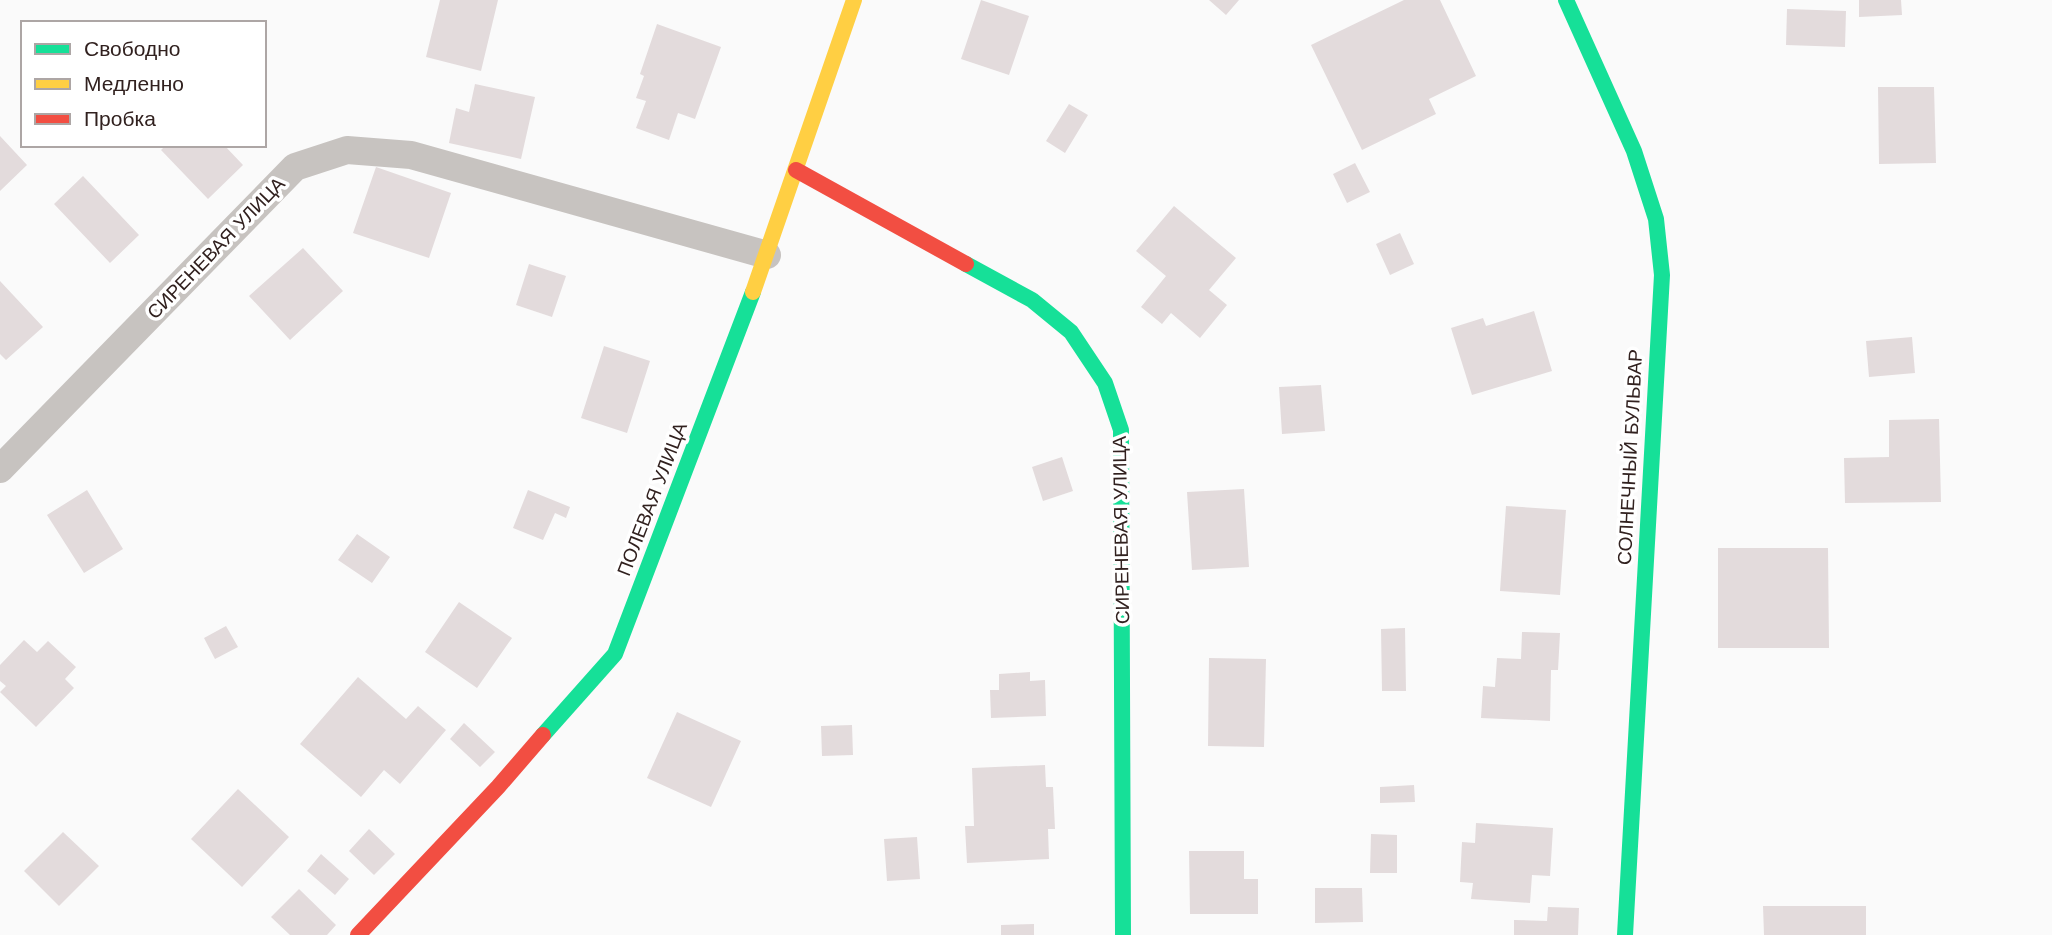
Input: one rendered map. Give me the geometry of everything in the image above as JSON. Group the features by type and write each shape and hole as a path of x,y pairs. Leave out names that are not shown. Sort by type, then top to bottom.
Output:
{"street":[{"name":"ПОЛЕВАЯ УЛИЦА","path":"358,935 498,787 615,654 767,256 854,0"},
{"name":"СОЛНЕЧНЫЙ БУЛЬВАР","path":"1566,0 1634,151 1656,219 1662,275 1625,935"},
{"name":"СИРЕНЕВАЯ УЛИЦА","path":"0,469 295,167 347,150 411,155 767,256"},
{"name":"СИРЕНЕВАЯ УЛИЦА","path":"796,170 1032,300 1072,332 1105,383 1121,430 1123,935"}],"building":[{"path":"440,0 498,0 481,71 426,57"},
{"path":"981,0 1029,16 1009,75 961,59"},
{"path":"1209,0 1239,0 1226,15"},
{"path":"1404,0 1440,0 1476,76 1429,99 1436,114 1362,150 1311,45"},
{"path":"1859,0 1901,0 1902,15 1859,17"},
{"path":"1787,9 1846,11 1845,47 1786,45"},
{"path":"657,24 721,47 695,119 678,113 669,140 636,128 646,101 636,98 644,76 640,74"},
{"path":"475,84 535,97 521,159 449,143 456,108 469,112"},
{"path":"1878,87 1934,87 1936,163 1879,164"},
{"path":"1069,104 1088,115 1065,153 1046,141"},
{"path":"0,136 27,165 0,191"},
{"path":"164,147 226,147 243,165 208,199 161,150"},
{"path":"1355,163 1370,192 1347,203 1333,174"},
{"path":"376,167 451,193 429,258 353,233"},
{"path":"83,176 139,235 110,263 54,204"},
{"path":"1174,206 1236,258 1209,290 1227,305 1200,338 1171,313 1162,324 1141,307 1166,276 1136,251"},
{"path":"1400,233 1414,264 1390,275 1376,244"},
{"path":"303,248 343,291 290,340 249,296"},
{"path":"529,264 566,276 552,317 516,305"},
{"path":"0,281 43,327 6,360 0,354"},
{"path":"1534,311 1552,371 1472,395 1451,328 1483,318 1486,326"},
{"path":"1912,337 1915,373 1869,377 1866,341"},
{"path":"604,346 650,361 627,433 581,418"},
{"path":"1321,385 1325,431 1282,434 1279,387"},
{"path":"1939,419 1941,502 1845,503 1844,458 1889,457 1889,420"},
{"path":"1062,457 1073,491 1043,501 1032,467"},
{"path":"1244,489 1249,567 1192,570 1187,492"},
{"path":"87,490 123,549 84,573 47,515"},
{"path":"528,490 570,507 566,518 555,513 543,540 513,528"},
{"path":"1506,506 1566,510 1560,595 1500,591"},
{"path":"357,534 390,557 372,583 338,560"},
{"path":"1718,548 1828,548 1829,648 1718,648"},
{"path":"459,602 512,638 477,688 425,652"},
{"path":"226,626 238,647 215,659 204,638"},
{"path":"1405,628 1406,691 1382,691 1381,629"},
{"path":"1522,632 1560,633 1558,670 1551,670 1550,721 1481,718 1483,686 1495,687 1497,658 1521,659"},
{"path":"24,640 37,652 48,641 76,667 65,679 74,688 36,727 0,692 6,686 0,681 0,665"},
{"path":"1209,658 1266,659 1264,747 1208,746"},
{"path":"1030,672 1030,681 1045,680 1046,716 991,718 990,690 999,690 999,674"},
{"path":"358,677 406,719 418,706 446,730 400,784 384,770 361,797 300,744"},
{"path":"677,712 741,741 711,807 647,778"},
{"path":"464,723 495,752 480,767 450,739"},
{"path":"852,725 853,755 822,756 821,726"},
{"path":"1045,765 1046,787 1053,787 1055,829 1048,829 1049,859 967,863 965,826 974,826 972,768"},
{"path":"1414,785 1415,802 1380,803 1380,787"},
{"path":"238,789 289,837 242,887 191,839"},
{"path":"1476,823 1553,828 1550,876 1532,875 1530,903 1471,899 1473,883 1460,882 1462,842 1475,843"},
{"path":"369,829 395,854 374,875 349,851"},
{"path":"63,832 99,866 59,906 24,871"},
{"path":"1371,834 1397,835 1397,873 1370,873"},
{"path":"917,837 920,879 887,881 884,839"},
{"path":"1189,851 1244,851 1244,879 1258,879 1258,914 1190,914"},
{"path":"321,854 349,879 335,895 307,871"},
{"path":"1315,888 1362,888 1363,922 1315,923"},
{"path":"299,889 336,925 327,935 290,935 271,917"},
{"path":"1763,906 1866,906 1866,935 1764,935"},
{"path":"1548,907 1579,908 1578,935 1514,935 1514,920 1547,921"},
{"path":"1034,924 1034,935 1001,935 1001,925"}],"traffic: fast":[{"path":"1566,0 1634,151 1656,219 1662,275 1625,935"},
{"path":"966,264 1032,300 1071,332 1105,383 1121,430 1123,935"},
{"path":"543,735 615,654 753,292"}],"traffic: slow":[{"path":"753,292 854,0"}],"traffic: jam":[{"path":"796,170 966,264"},
{"path":"358,935 498,787 543,735"}]}
